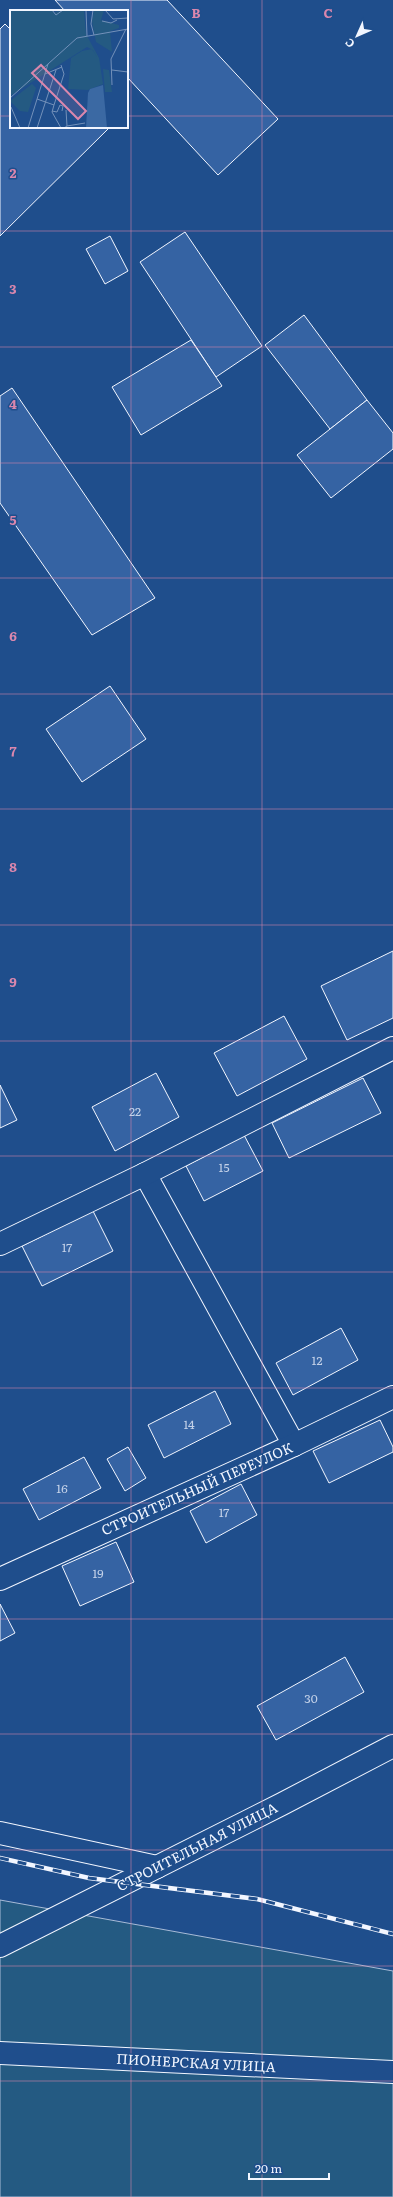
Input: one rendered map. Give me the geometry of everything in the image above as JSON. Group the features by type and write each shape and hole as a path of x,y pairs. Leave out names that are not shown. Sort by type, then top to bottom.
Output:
{"street":[{"path":"0,1244 145,1174 393,1048"},
{"path":"145,1174 294,1445"},
{"name":"СТРОИТЕЛЬНЫЙ ПЕРЕУЛОК","path":"0,1579 294,1445 393,1397"},
{"name":"СТРОИТЕЛЬНАЯ УЛИЦА","path":"0,1946 393,1746"},
{"path":"0,1833 157,1867"},
{"name":"ПИОНЕРСКАЯ УЛИЦА","path":"0,2053 393,2072"}],"shaded area":[{"path":"0,1900 393,1971 393,2197 0,2197"}],"building":[{"path":"55,0 167,0 278,119 218,175 128,78 128,10 64,10"},
{"path":"5,24 10,29 10,128 109,128 0,236 0,29"},
{"path":"185,232 262,346 216,377 140,262"},
{"path":"110,236 128,271 105,284 86,249"},
{"path":"304,315 367,400 330,429 265,345"},
{"path":"191,340 222,386 141,435 112,387"},
{"path":"12,388 155,598 92,635 0,503 0,396"},
{"path":"367,400 393,433 393,449 331,498 297,455"},
{"path":"110,686 146,739 82,782 46,729"},
{"path":"393,951 393,1018 347,1040 321,986"},
{"path":"284,1016 307,1059 237,1096 214,1053"},
{"path":"156,1073 179,1117 115,1151 92,1107"},
{"path":"363,1078 381,1113 289,1158 272,1123"},
{"path":"0,1085 17,1120 0,1128"},
{"path":"244,1135 263,1171 204,1201 186,1166"},
{"path":"93,1211 113,1251 42,1286 22,1246"},
{"path":"341,1328 358,1360 293,1395 276,1363"},
{"path":"215,1391 231,1424 164,1458 148,1425"},
{"path":"380,1420 393,1447 393,1452 329,1483 313,1451"},
{"path":"128,1447 146,1478 125,1491 107,1459"},
{"path":"84,1457 101,1488 39,1520 23,1489"},
{"path":"241,1484 257,1515 206,1543 190,1511"},
{"path":"116,1542 134,1582 80,1606 62,1566"},
{"path":"0,1604 15,1633 0,1641"},
{"path":"345,1657 364,1692 276,1740 257,1706"}],"railway":[{"path":"0,1858 89,1878 257,1899 393,1934"}]}
